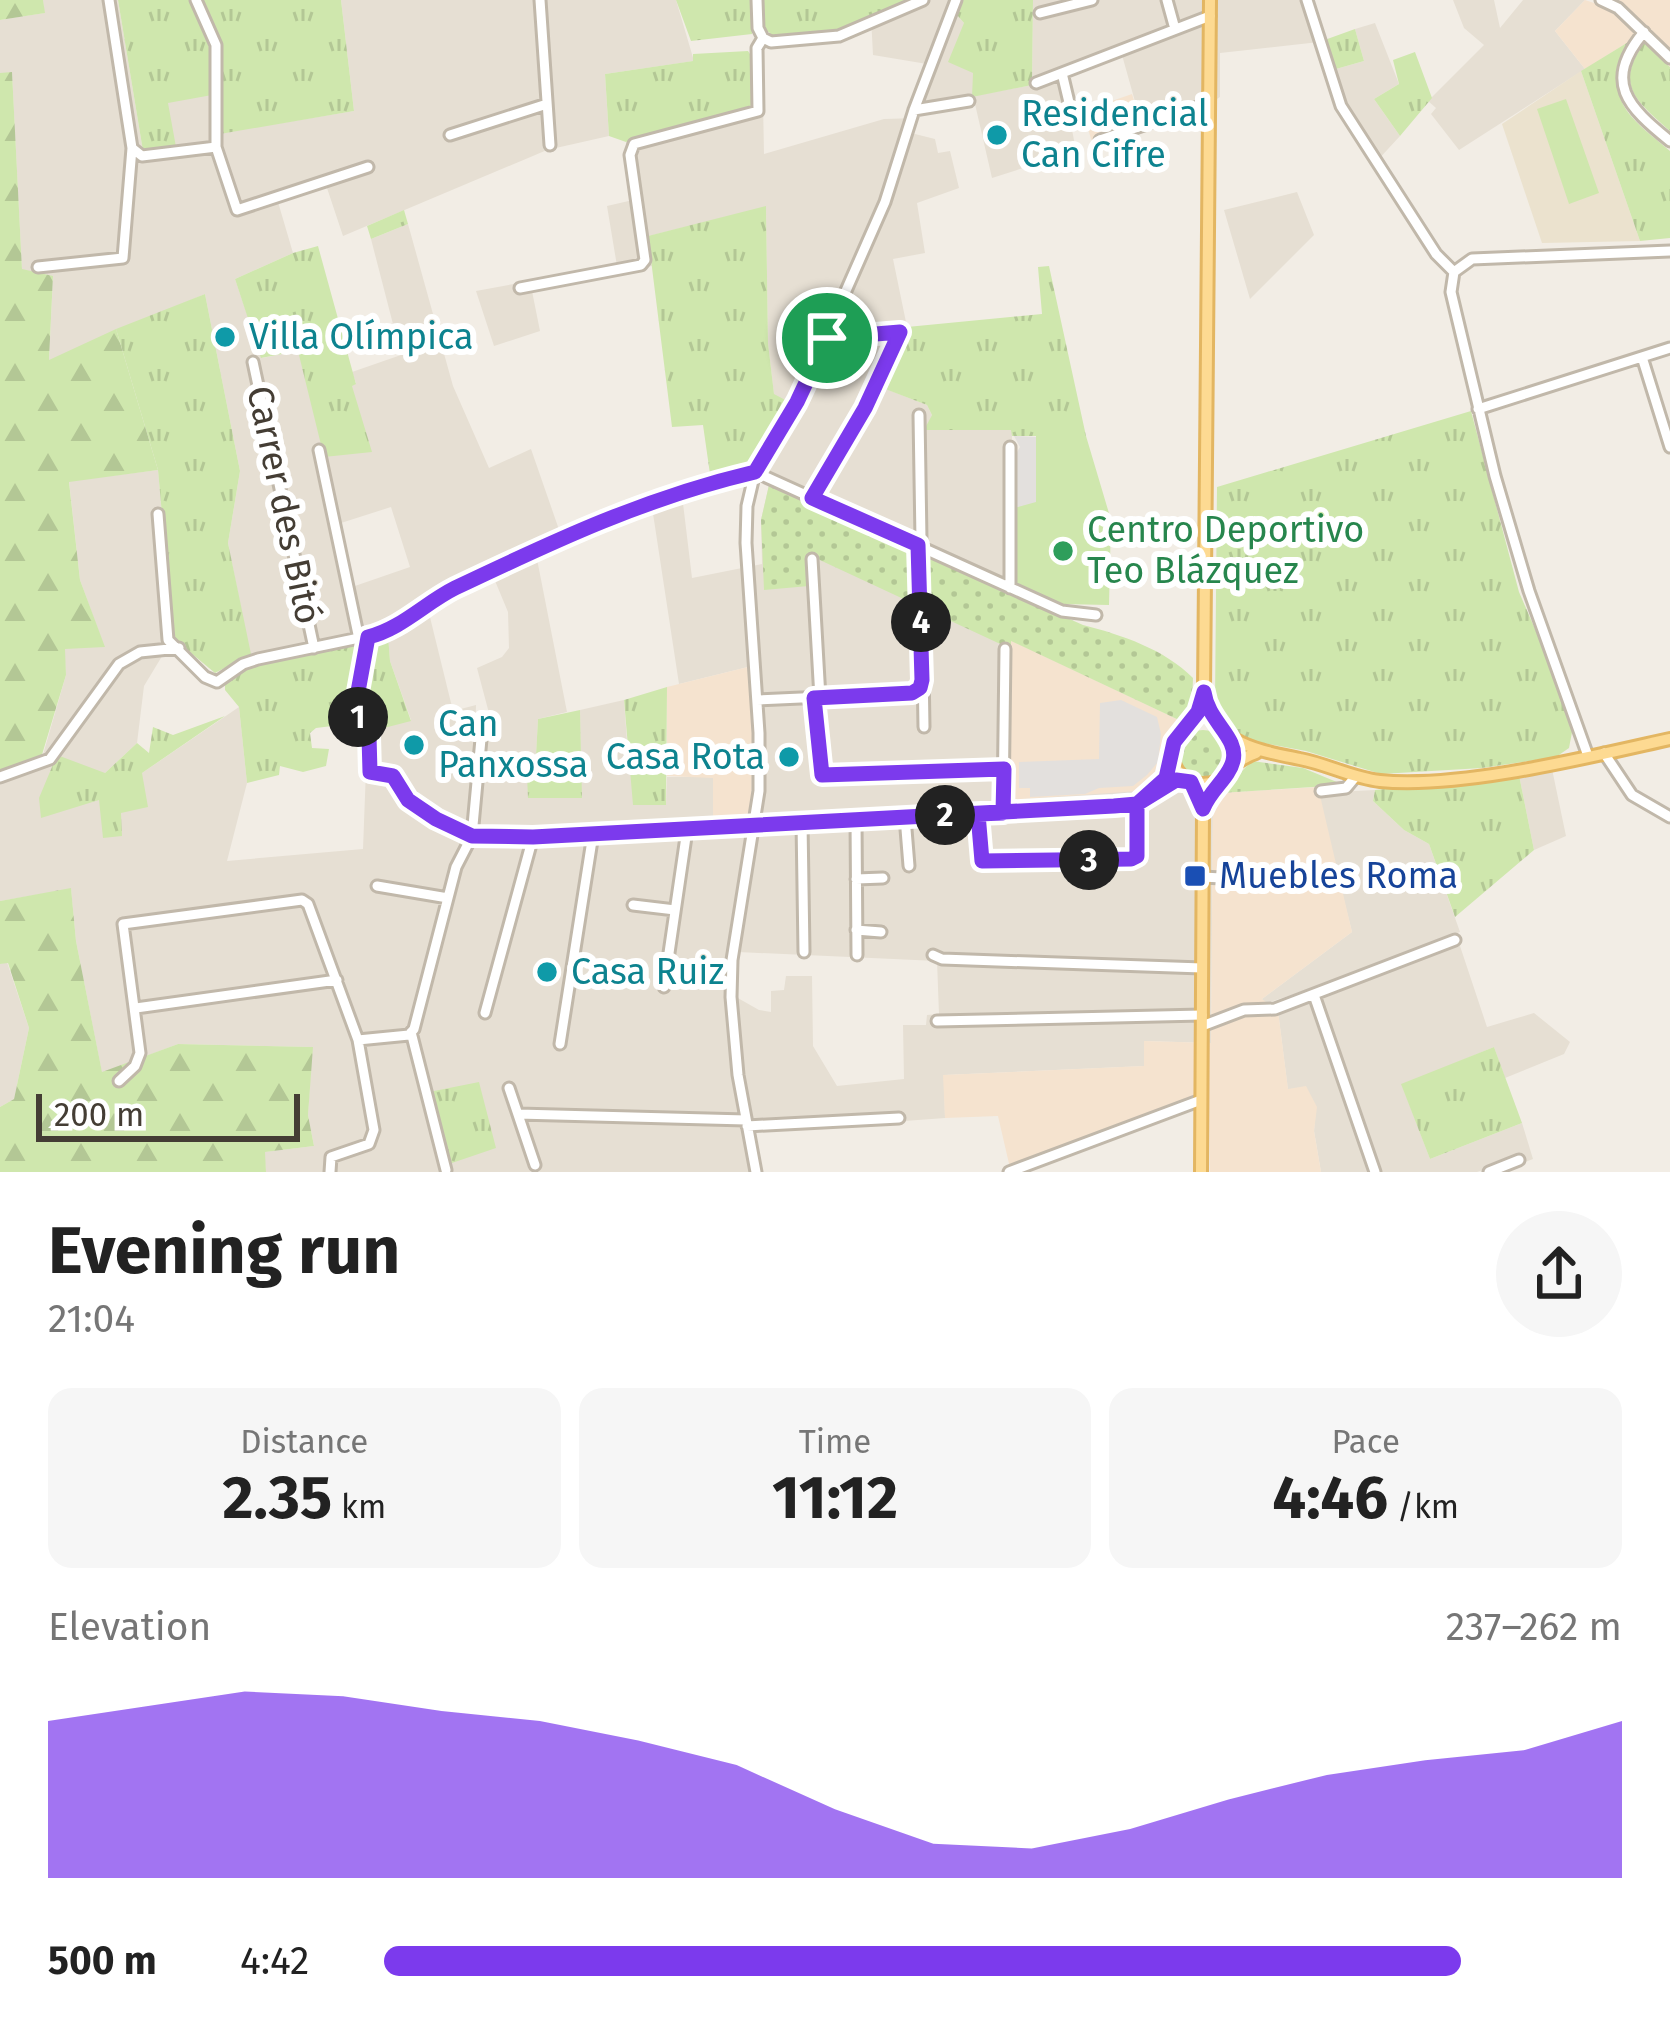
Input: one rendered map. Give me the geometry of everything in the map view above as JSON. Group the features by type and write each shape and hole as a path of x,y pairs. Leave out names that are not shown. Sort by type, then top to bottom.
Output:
{"main road":[{"path":"1210,0 1204,692 1208,712 1218,727 1244,747 1356,776 1401,782 1462,777 1670,740"},
{"path":"1201,1172 1203,809 1172,758 1177,737 1198,712 1204,692"},
{"path":"1189,727 1206,723 1218,727"},
{"path":"1231,739 1231,768"},
{"path":"1203,809 1218,781 1240,759 1263,752"},
{"path":"1189,781 1205,785 1218,781"}],"street":[{"path":"38,267 123,258 132,148 110,0"},
{"path":"196,0 216,45 216,147 237,210 368,166"},
{"path":"540,0 550,145"},
{"path":"758,0 758,28 771,42 838,36 922,0"},
{"path":"756,1172 730,997 756,824 757,700 746,527 755,472 797,402 885,202 956,0"},
{"path":"1040,13 1092,0"},
{"path":"1167,0 1175,29"},
{"path":"1307,0 1341,106 1436,254 1454,272"},
{"path":"1601,0 1618,8 1670,58"},
{"path":"1036,83 1210,16"},
{"path":"1644,32 1626,58 1624,92 1639,116 1670,141"},
{"path":"520,288 641,266 645,260 630,155 634,144 758,111 757,48 763,38"},
{"path":"1062,73 1072,115"},
{"path":"914,110 969,101"},
{"path":"1100,140 1209,103"},
{"path":"450,135 547,104"},
{"path":"132,148 142,156 216,147"},
{"path":"1588,756 1529,591 1478,409 1451,292 1454,272 1472,259 1670,251"},
{"path":"812,498 865,408 900,332 827,338"},
{"path":"1478,409 1670,348"},
{"path":"1642,357 1670,447"},
{"name":"Carrer des Bitó","path":"253,362 314,648"},
{"path":"919,415 924,727"},
{"path":"1010,447 1010,588"},
{"path":"319,450 364,638 355,708 369,736 370,772 393,776 408,800 472,836 687,830 1137,804 1161,786 1189,781"},
{"path":"158,514 168,640 205,677 217,682 242,664 388,632 427,602 587,525 683,490 755,472 1062,611 1096,615"},
{"path":"812,559 819,768 824,777 1004,769"},
{"path":"0,777 50,759 119,664 140,652 179,648"},
{"path":"1003,813 1005,649"},
{"path":"757,700 912,693 920,688"},
{"path":"446,1170 411,1032 456,867 472,836 481,739"},
{"path":"1604,754 1632,795 1670,817"},
{"path":"1161,786 1172,758"},
{"path":"1322,791 1346,788 1356,776"},
{"path":"978,814 982,861 1131,859 1137,856 1137,804"},
{"path":"905,817 909,866"},
{"path":"856,820 857,955"},
{"path":"802,822 803,952"},
{"path":"664,987 687,830"},
{"path":"560,1044 593,834"},
{"path":"485,1013 533,837"},
{"path":"1203,877 1297,882"},
{"path":"856,879 884,878"},
{"path":"376,886 448,898"},
{"path":"119,1081 135,1066 140,1053 122,928 127,921 295,898 308,904 358,1040 373,1139 336,1153 330,1172"},
{"path":"633,905 675,910"},
{"path":"856,930 881,932"},
{"path":"937,1021 1202,1020 1244,1010 1275,1009 1455,940"},
{"path":"933,955 941,959 1202,968"},
{"path":"136,1008 337,980"},
{"path":"1314,995 1376,1172"},
{"path":"358,1040 411,1032"},
{"path":"509,1088 535,1165"},
{"path":"1009,1172 1201,1100"},
{"path":"518,1114 746,1123 899,1118"},
{"path":"1489,1172 1519,1160"}],"shaded area":[{"path":"43,0 118,0 143,151 168,103 210,47 191,0 201,0 222,46 220,133 354,111 341,0 676,0 694,61 605,74 609,136 547,150 343,236 326,185 278,202 293,253 235,279 262,358 298,351 352,385 356,383 352,372 401,355 371,239 408,224 453,386 489,468 531,449 564,544 536,554 567,712 538,719 535,775 528,775 581,798 580,710 624,700 629,769 666,805 667,777 713,777 751,817 753,714 748,667 679,684 652,507 682,495 692,578 762,564 761,520 769,485 756,459 790,403 774,395 768,343 766,207 649,236 652,266 618,272 607,206 633,200 626,142 763,102 764,154 884,119 917,118 911,133 935,139 938,153 950,151 959,188 917,203 925,253 893,259 907,327 881,387 927,405 932,415 925,430 1012,430 1011,649 1139,791 1158,777 1213,799 1211,1043 1145,1041 1145,1066 944,1075 945,1118 754,1132 762,1172 266,1172 264,1152 314,1146 308,1115 312,1047 178,1044 102,1073 76,941 71,889 0,901 0,772 42,758 66,675 64,648 104,646 80,580 69,481 158,470 173,638 144,686 137,743 105,773 100,800 121,813 142,773 239,707 247,783 227,861 363,849 367,743 362,733 411,720 390,661 388,636 252,664 228,543 240,471 205,294 49,361 53,277 22,270 12,73 0,73 0,20 44,13","holes":["391,507 410,567 352,587 341,523","493,576 508,612 509,648 502,657 477,668 494,732 475,737 476,705 453,711 427,605","738,952 937,961 939,1014 927,1015 926,1025 903,1025 904,1079 837,1086 813,1046 812,976 786,976 784,990 771,991 771,1012 736,997"]},
{"path":"909,0 963,0 957,15 964,23 973,96 1032,85 1033,0 1307,0 1319,42 1220,53 1220,97 1196,113 1143,130 1122,55 1067,75 1076,117 1070,119 1076,151 992,178 975,104 908,110 927,64 873,55 871,17"},
{"path":"1453,0 1494,0 1500,28 1523,0 1585,0 1555,31 1585,69 1459,150 1431,114 1436,108 1428,101 1484,45 1464,28"},
{"path":"1585,0 1609,8 1620,0 1670,0 1670,67 1636,31 1630,41 1585,69 1555,31"},
{"path":"1375,23 1399,84 1374,99 1400,136 1376,162 1341,106 1329,71 1364,61 1355,29"},
{"path":"1581,71 1640,241 1542,243 1502,124"},
{"path":"1132,94 1143,130 1093,146 1083,111"},
{"path":"1297,192 1314,235 1250,299 1224,210"},
{"path":"530,281 540,331 494,346 476,291"},
{"path":"1014,436 1036,437 1036,502 1014,508 1014,457 1020,447"},
{"path":"1010,640 1181,721 1166,738 1158,777 1139,791 1008,800"},
{"path":"748,667 753,714 751,817 713,822 713,778 667,776 667,687"},
{"path":"1121,700 1157,717 1161,734 1158,762 1147,775 1133,786 1099,788 1085,794 1030,797 1030,788 1019,788 1019,762 1099,759 1100,703"},
{"path":"1552,769 1566,836 1534,850 1519,775"},
{"path":"1318,787 1352,932 1262,999 1278,1011 1288,1089 1306,1086 1317,1107 1314,1131 1321,1172 1210,1172 1209,1100 1184,1102 1010,1168 998,1116 945,1118 943,1075 1144,1066 1144,1041 1211,1043 1213,799 1220,793"},
{"path":"1375,790 1373,801 1404,830 1429,844 1460,932 1264,1004 1262,999 1352,932 1317,793"},
{"path":"1459,943 1487,1027 1534,1013 1570,1042 1564,1054 1505,1078 1494,1047 1402,1085 1430,1159 1522,1123 1533,1159 1523,1163 1519,1156 1477,1172 1379,1172 1318,999"},
{"path":"7,962 29,1028 14,1099 0,1107 0,964"},
{"path":"1310,1003 1371,1172 1321,1172 1314,1131 1316,1107 1288,1090 1278,1011"}],"green space":[{"path":"0,0 43,0 45,13 0,20"},
{"path":"118,0 191,0 210,47 212,95 168,103 176,147 143,151"},
{"path":"201,0 341,0 354,111 220,134 222,46"},
{"path":"676,0 752,0 752,34 691,41"},
{"path":"762,0 909,0 837,33 774,37 763,27"},
{"path":"963,0 1033,0 1032,85 972,97 973,73 948,62 964,23 957,15"},
{"path":"1355,29 1364,61 1329,71 1319,42"},
{"path":"1630,41 1618,78 1619,92 1631,116 1670,151 1670,238 1640,241 1581,71"},
{"path":"1644,43 1670,67 1670,131 1640,102 1630,82 1630,71"},
{"path":"748,51 753,105 626,142 609,136 605,74 693,61 693,54"},
{"path":"1415,52 1432,98 1400,136 1374,99 1399,84 1393,60"},
{"path":"12,72 22,269 53,276 49,360 116,329 158,470 69,482 80,580 105,647 65,649 66,675 41,758 0,772 0,73"},
{"path":"1566,99 1599,193 1569,204 1537,109"},
{"path":"766,206 768,343 774,394 791,403 756,459 711,481 703,425 672,427 648,236"},
{"path":"404,210 408,224 371,239 367,226"},
{"path":"318,246 372,452 324,457 298,351 261,358 235,279"},
{"path":"1049,266 1086,436 924,430 932,415 927,405 880,387 907,327 1042,314 1038,267"},
{"path":"205,294 240,471 228,543 251,654 215,673 173,638 158,470 116,329"},
{"path":"1471,411 1519,592 1564,696 1573,727 1569,748 1556,757 1482,768 1381,774 1306,751 1242,739 1215,702 1217,487"},
{"name":"Centro Deportivo Teo Blázquez","path":"1036,436 1086,436 1111,520 1109,605 1060,604 1016,583 1016,507 1036,501"},
{"path":"769,485 1083,625 1156,651 1193,678 1192,708 1181,721 1011,641 1011,649 809,555 809,586 764,590 761,520"},
{"path":"388,635 390,661 411,721 368,727 360,706 363,671 374,639"},
{"path":"362,641 352,701 356,723 316,728 310,733 312,748 329,749 326,766 303,772 280,766 279,775 247,783 239,707 225,684 245,667"},
{"path":"667,687 666,805 633,805 624,700"},
{"path":"580,710 582,798 528,798 527,775 535,774 538,719"},
{"path":"225,716 142,773 148,807 121,813 122,836 103,838 99,800 41,818 39,798 57,755 105,773 137,743 149,753 153,727 173,735"},
{"path":"1203,730 1221,737 1228,755 1221,773 1203,780 1185,773 1178,755 1185,737"},
{"path":"1252,761 1303,768 1344,785 1220,793"},
{"path":"1519,775 1534,850 1455,917 1429,844 1404,830 1373,801 1375,790"},
{"path":"71,888 76,941 102,1072 178,1044 313,1047 308,1115 314,1146 265,1152 266,1172 0,1172 0,1107 14,1099 29,1028 8,963 0,964 0,901"},
{"path":"1494,1047 1522,1123 1430,1159 1401,1084"},
{"path":"479,1082 496,1148 449,1164 429,1092"}],"place":[{"name":"Residencial Can Cifre","path":"997,135"},
{"name":"Villa Olímpica","path":"225,337"},
{"name":"Centro Deportivo Teo Blázquez","path":"1063,551"},
{"name":"Can Panxossa","path":"414,745"},
{"name":"Casa Rota","path":"789,757"},
{"name":"Muebles Roma","path":"1195,876"},
{"name":"Casa Ruiz","path":"547,972"}],"route":[{"path":"827,338 797,402 755,472 683,490 587,525 427,602 388,632 368,637 355,708 369,736 370,772 393,776 408,800 472,836 687,830 761,824 1003,813 1114,806 1137,804 1176,780 1191,782 1203,809 1234,760 1231,739 1208,712 1204,692 1198,712 1174,742 1166,778 1137,804 1137,856 1131,859 982,861 979,857 978,814 1003,813 1004,769 822,775 814,698 912,693 922,680 918,545 812,498 865,408 900,332 827,338"}]}
